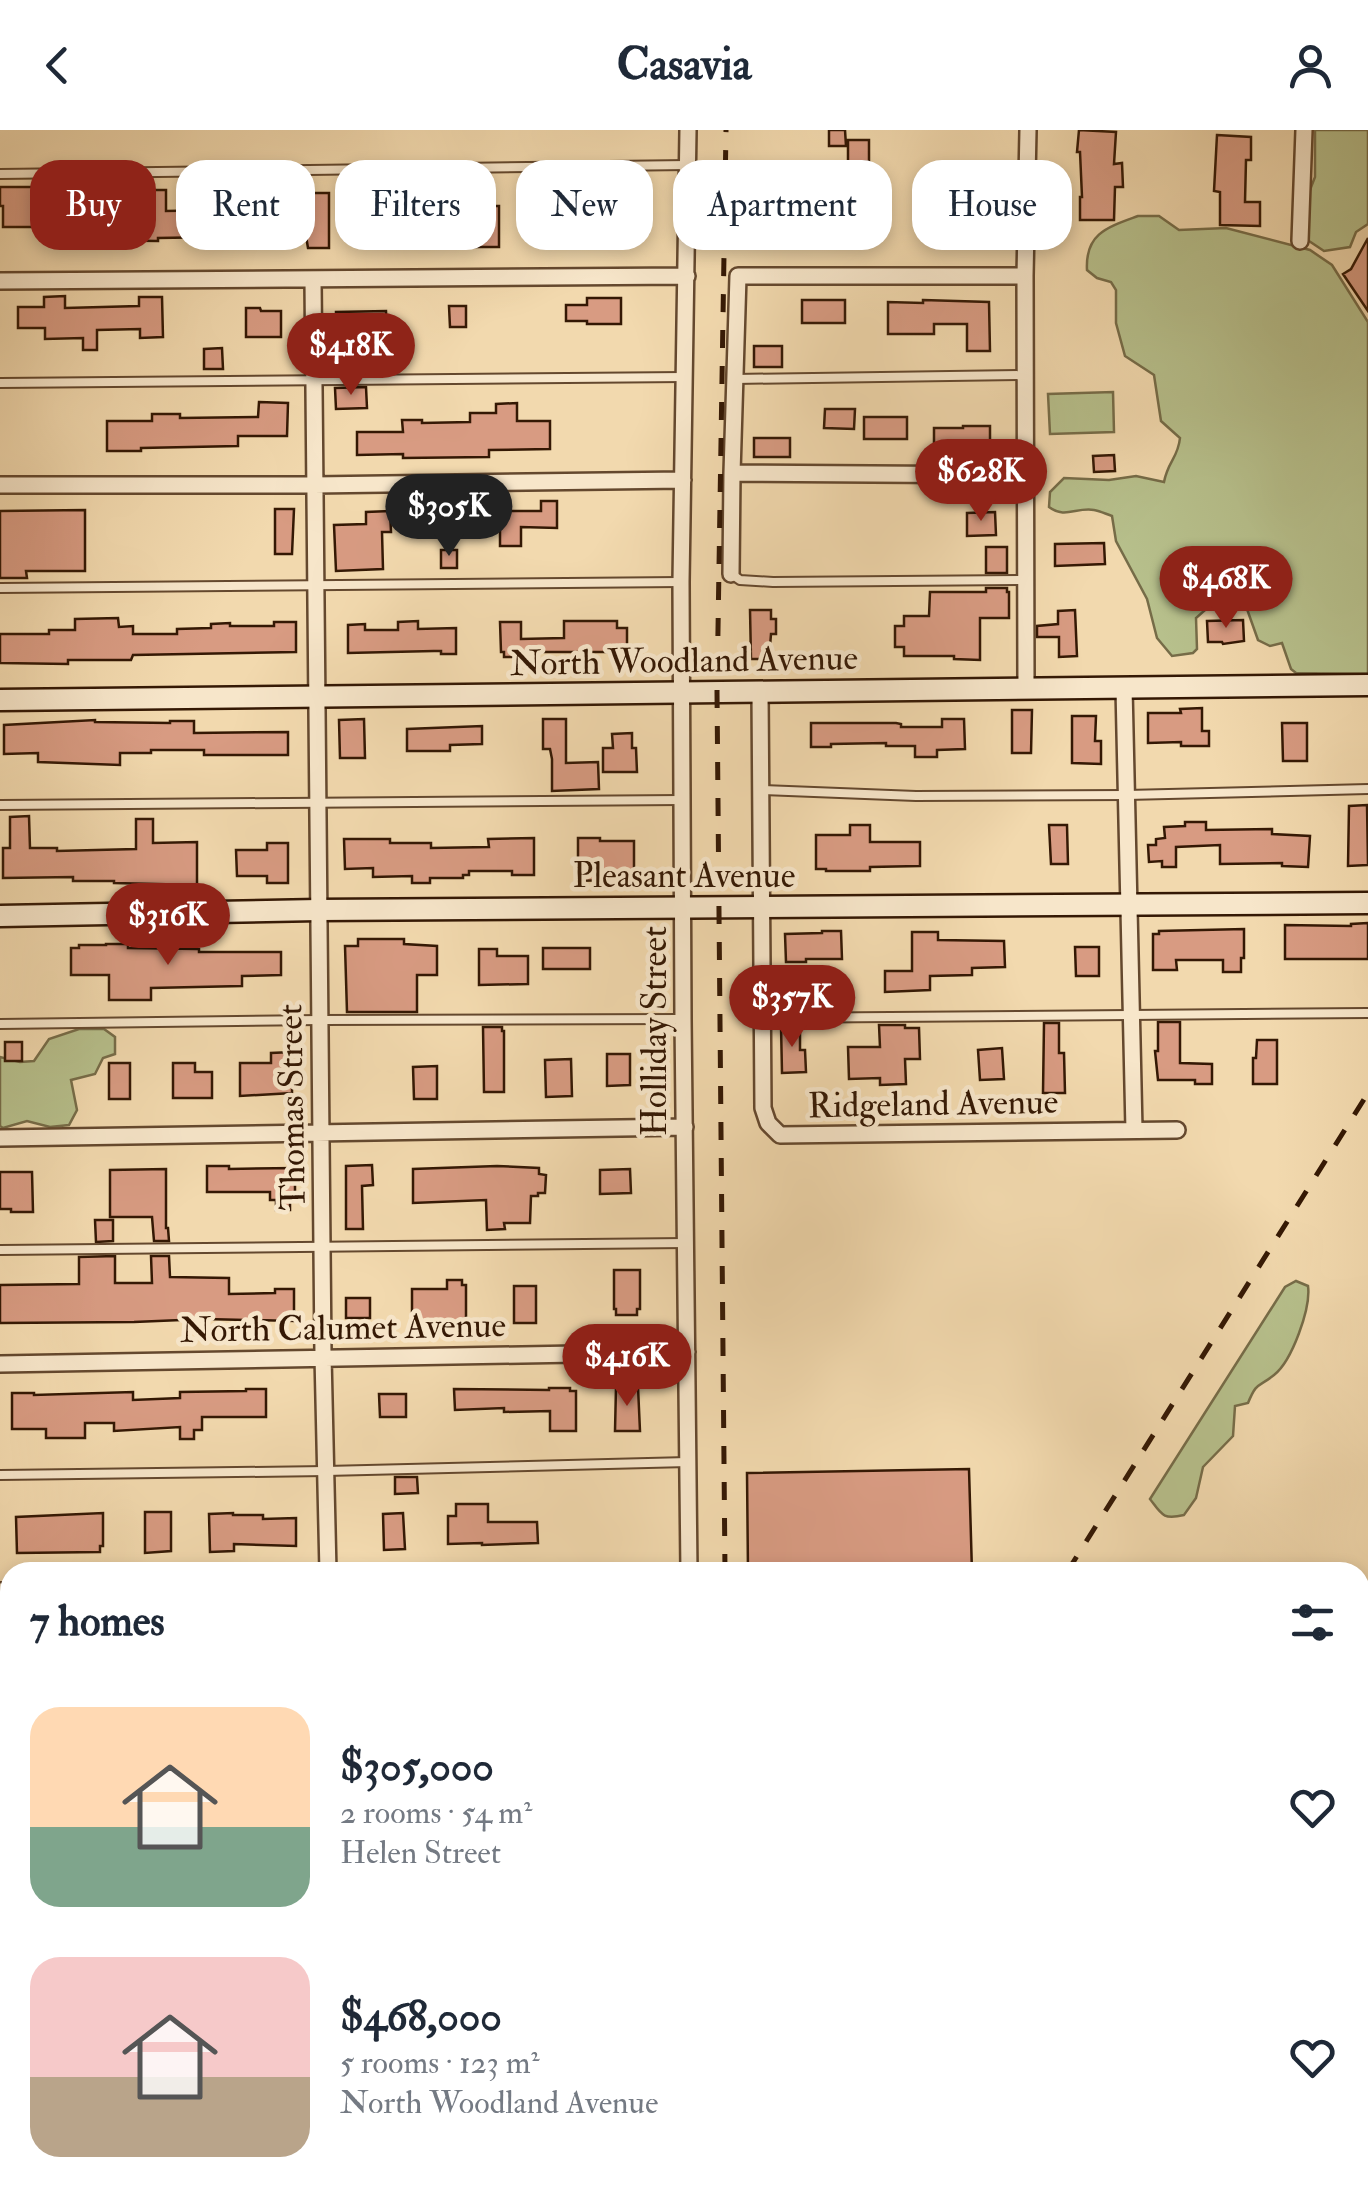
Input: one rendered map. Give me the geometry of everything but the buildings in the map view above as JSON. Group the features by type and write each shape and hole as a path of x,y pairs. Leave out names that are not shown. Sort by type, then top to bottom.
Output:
{"street":[{"name":"Holliday Street","path":"688,130 688,160"},
{"path":"1026,688 1028,130"},
{"path":"1300,241 1304,130"},
{"name":"Holliday Street","path":"687,250 681,692 689,1562"},
{"path":"0,281 687,276"},
{"path":"731,574 738,276 1025,276"},
{"name":"Thomas Street","path":"313,280 328,1562"},
{"path":"732,474 1026,474"},
{"path":"0,485 683,480"},
{"name":"North Woodland Avenue","path":"0,700 1368,685"},
{"path":"1124,688 1134,1130"},
{"name":"Ridgeland Avenue","path":"760,692 763,1108 768,1124 780,1135 1176,1130"},
{"name":"Pleasant Avenue","path":"0,916 1368,903"},
{"path":"0,1138 685,1127"},
{"name":"North Calumet Avenue","path":"0,1364 687,1352"}],"lane":[{"path":"0,174 673,166"},
{"path":"735,378 1026,374"},
{"path":"0,383 685,377"},
{"path":"731,574 740,580 773,582 1026,580"},
{"path":"0,588 681,582"},
{"path":"760,790 916,796 1368,789"},
{"path":"0,804 682,800"},
{"path":"762,1018 1368,1013"},
{"path":"0,1024 683,1019"},
{"path":"0,1250 686,1242"},
{"path":"0,1475 688,1462"}],"green space":[{"path":"1315,130 1368,130 1368,224 1356,232 1350,247 1324,251 1294,231 1315,177"},
{"path":"1138,216 1159,216 1179,230 1226,228 1310,250 1332,265 1368,322 1368,674 1296,673 1282,643 1270,646 1258,640 1247,609 1229,601 1196,618 1197,649 1193,653 1172,656 1157,638 1147,599 1116,541 1112,516 1096,510 1060,512 1049,507 1050,492 1064,478 1109,480 1136,476 1164,482 1177,450 1180,438 1161,421 1154,375 1125,356 1116,323 1116,290 1111,282 1087,270 1090,248 1100,233"},
{"path":"1113,392 1114,432 1050,434 1048,394"},
{"path":"79,1029 104,1029 115,1037 115,1054 103,1058 95,1074 71,1080 77,1110 69,1125 50,1127 27,1121 0,1126 0,1057 34,1061 49,1039"},
{"path":"1296,1281 1308,1286 1308,1296 1299,1334 1287,1358 1274,1375 1256,1388 1248,1403 1235,1406 1233,1436 1203,1467 1196,1498 1184,1515 1164,1515 1150,1499 1285,1287"}],"railway":[{"path":"725,1562 717,692 726,130"},
{"path":"1073,1562 1368,1093"}]}
